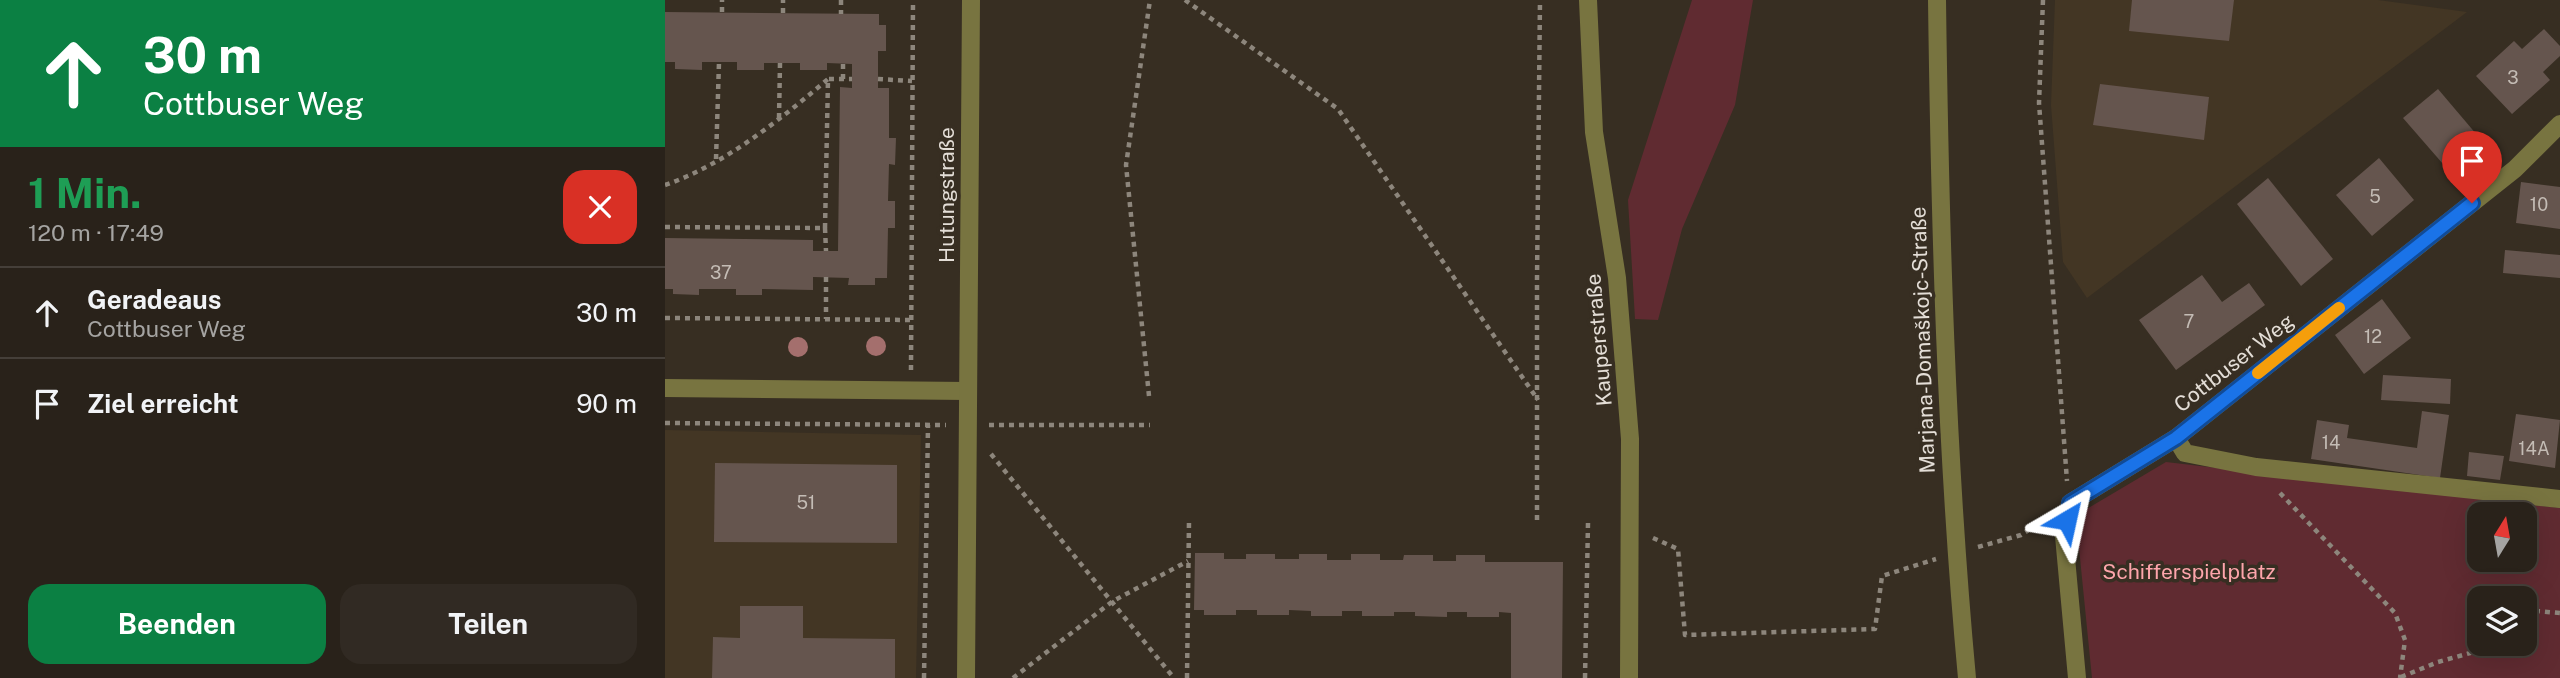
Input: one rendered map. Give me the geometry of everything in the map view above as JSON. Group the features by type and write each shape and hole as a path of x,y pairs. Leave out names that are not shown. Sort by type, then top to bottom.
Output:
{"street":[{"name":"Hutungstraße","path":"966,678 971,0"},
{"name":"Kauperstraße","path":"1588,0 1594,131 1617,278 1630,439 1629,678"},
{"name":"Marjana-Domaškojc-Straße","path":"1937,0 1940,224 1955,553 1967,678"},
{"name":"Cottbuser Weg","path":"2560,124 2515,169 2176,438 2185,453 2256,467 2560,499"},
{"path":"665,388 968,391"},
{"path":"2077,678 2064,536 2070,503 2176,438"}],"path":[{"path":"722,0 722,12"},
{"path":"783,0 783,13"},
{"path":"841,0 841,14"},
{"path":"911,425 913,0"},
{"path":"1149,397 1126,165 1150,0"},
{"path":"1185,0 1338,109 1538,400"},
{"path":"1538,520 1540,0"},
{"path":"1629,528 1678,549 1685,635 1875,629 1882,576 2021,535 2070,503 2064,463 2039,103 2043,0"},
{"path":"716,160 719,62"},
{"path":"779,118 780,63"},
{"path":"843,63 843,79"},
{"path":"665,185 681,180 743,145 828,79 852,79"},
{"path":"826,251 828,79"},
{"path":"878,79 912,81"},
{"path":"665,227 825,228"},
{"path":"825,277 826,319"},
{"path":"665,318 911,320"},
{"path":"665,424 1150,425"},
{"path":"924,678 928,425"},
{"path":"967,425 1174,678"},
{"path":"2256,467 2395,613 2405,640 2400,678"},
{"path":"1187,678 1189,521"},
{"path":"1585,678 1588,523"},
{"path":"1013,678 1113,601 1188,561"},
{"path":"2537,611 2560,613"},
{"path":"2400,678 2438,662 2467,654"}],"shaded area":[{"path":"2055,0 2378,0 2467,12 2087,298 2063,262 2051,105"},
{"path":"665,430 921,435 916,678 665,678"}],"green space":[{"path":"1692,0 1753,0 1735,105 1682,229 1658,320 1635,319 1628,200"},
{"name":"Schifferspielplatz","path":"2166,462 2509,502 2467,502 2467,572 2537,572 2537,505 2560,508 2560,678 2092,678 2078,538 2085,510"}],"building":[{"path":"2132,0 2234,0 2229,41 2129,31"},
{"path":"665,12 879,14 879,25 886,25 886,51 878,51 878,88 889,88 889,138 896,138 895,165 889,164 888,201 895,201 895,228 888,228 887,278 875,278 875,285 848,285 849,278 813,277 813,290 762,289 762,295 736,295 736,289 699,289 699,295 673,294 673,289 665,289 665,238 813,240 813,251 838,251 840,87 852,88 852,64 827,63 827,70 800,70 800,63 764,63 764,70 737,70 737,62 702,62 702,70 675,69 675,62 665,62"},
{"path":"2544,29 2560,46 2560,56 2543,72 2550,80 2512,114 2476,76 2514,41 2522,49"},
{"path":"2100,84 2209,97 2204,140 2093,125"},
{"path":"2438,89 2477,135 2443,164 2403,118"},
{"path":"2379,158 2414,200 2372,236 2336,195"},
{"path":"2268,178 2333,259 2301,286 2237,204"},
{"path":"2521,182 2560,187 2560,229 2516,223"},
{"path":"2505,250 2560,255 2560,278 2503,273"},
{"path":"2202,275 2222,302 2249,283 2265,305 2176,370 2139,320"},
{"path":"2382,299 2411,338 2364,374 2335,335"},
{"path":"2383,375 2451,379 2450,404 2381,400"},
{"path":"2422,411 2449,415 2440,478 2311,459 2317,420 2349,425 2347,438 2417,448"},
{"path":"2516,414 2560,420 2555,468 2509,461"},
{"path":"2469,452 2504,456 2500,480 2467,476"},
{"path":"715,463 897,465 897,543 714,542"},
{"path":"1195,553 1224,553 1224,559 1246,559 1246,554 1275,554 1275,559 1299,559 1299,554 1327,554 1327,560 1351,560 1351,554 1380,554 1380,560 1403,560 1404,555 1433,555 1433,561 1456,561 1456,555 1485,555 1485,562 1563,562 1562,678 1511,678 1511,613 1499,612 1499,617 1467,617 1467,612 1447,612 1447,617 1415,616 1415,612 1394,612 1394,616 1362,616 1362,611 1342,611 1342,616 1311,616 1311,611 1289,610 1289,615 1257,615 1257,610 1236,610 1236,615 1204,615 1204,610 1194,610"},
{"path":"740,606 803,606 803,638 895,639 895,678 712,678 713,637 740,638"}],"slow traffic":[{"path":"2258,373 2339,308"}],"route":[{"path":"2067,520 2070,503 2176,438 2472,203"}]}
